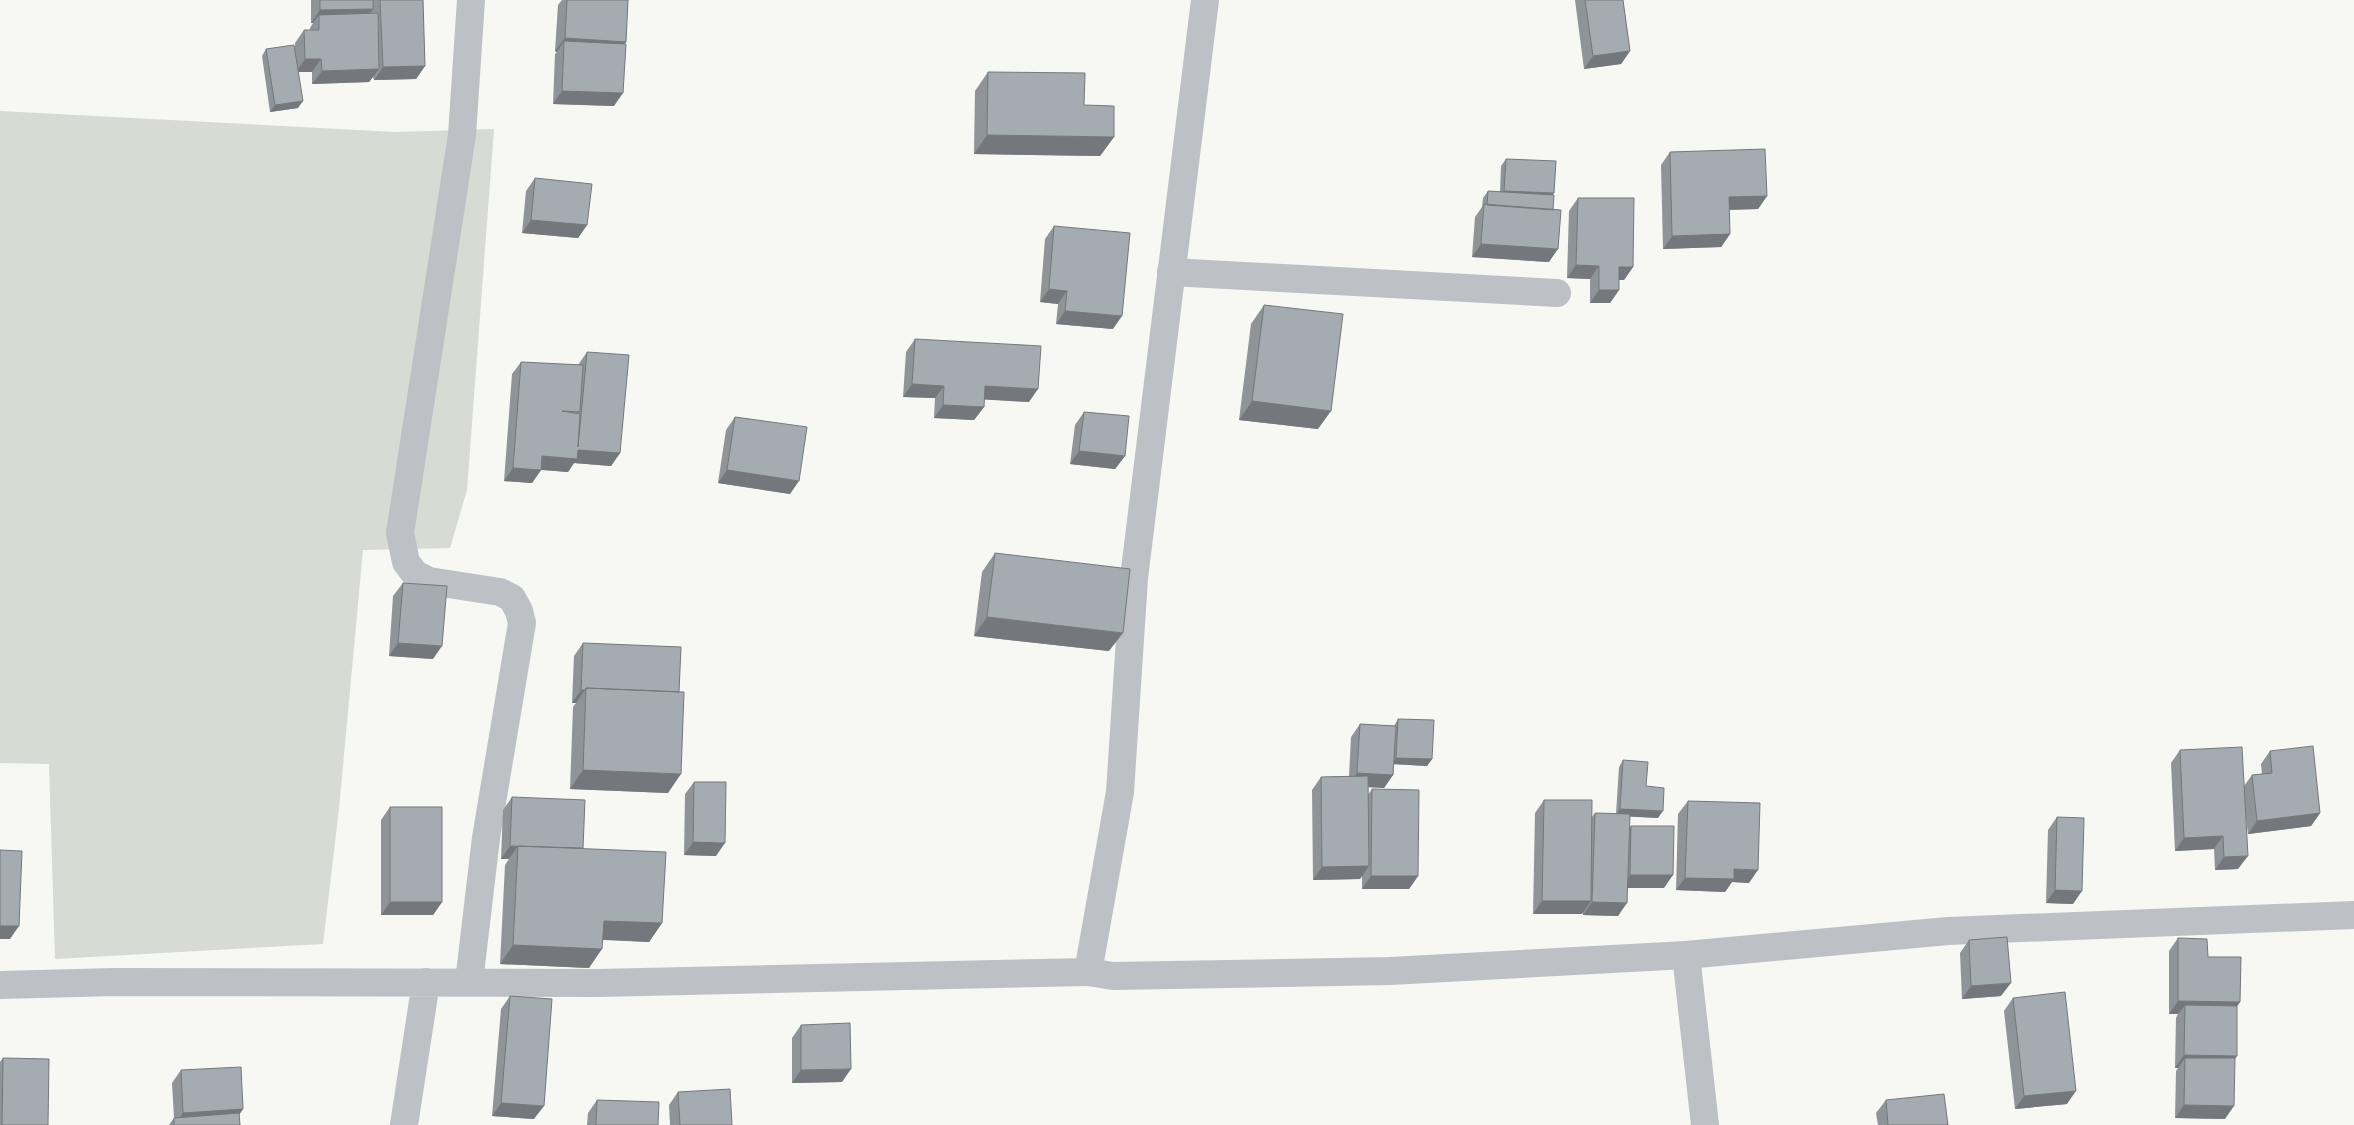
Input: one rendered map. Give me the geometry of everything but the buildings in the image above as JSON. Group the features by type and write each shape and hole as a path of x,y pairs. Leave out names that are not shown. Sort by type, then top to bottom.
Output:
{"street":[{"path":"469,982 486,838 522,623 519,611 512,598 500,592 429,580 415,574 406,562 400,534 462,135 471,0"},
{"path":"1088,972 1120,792 1134,578 1205,0"},
{"path":"1172,272 1557,293"},
{"path":"0,985 115,982 597,983 1088,972 1114,976 1390,970 1686,955 1948,931 2354,915"},
{"path":"1686,955 1705,1125"},
{"path":"404,1125 426,982"}],"shaded area":[{"path":"0,111 395,132 494,129 467,490 450,548 363,550 339,809 323,944 55,959 49,764 0,763"}]}
